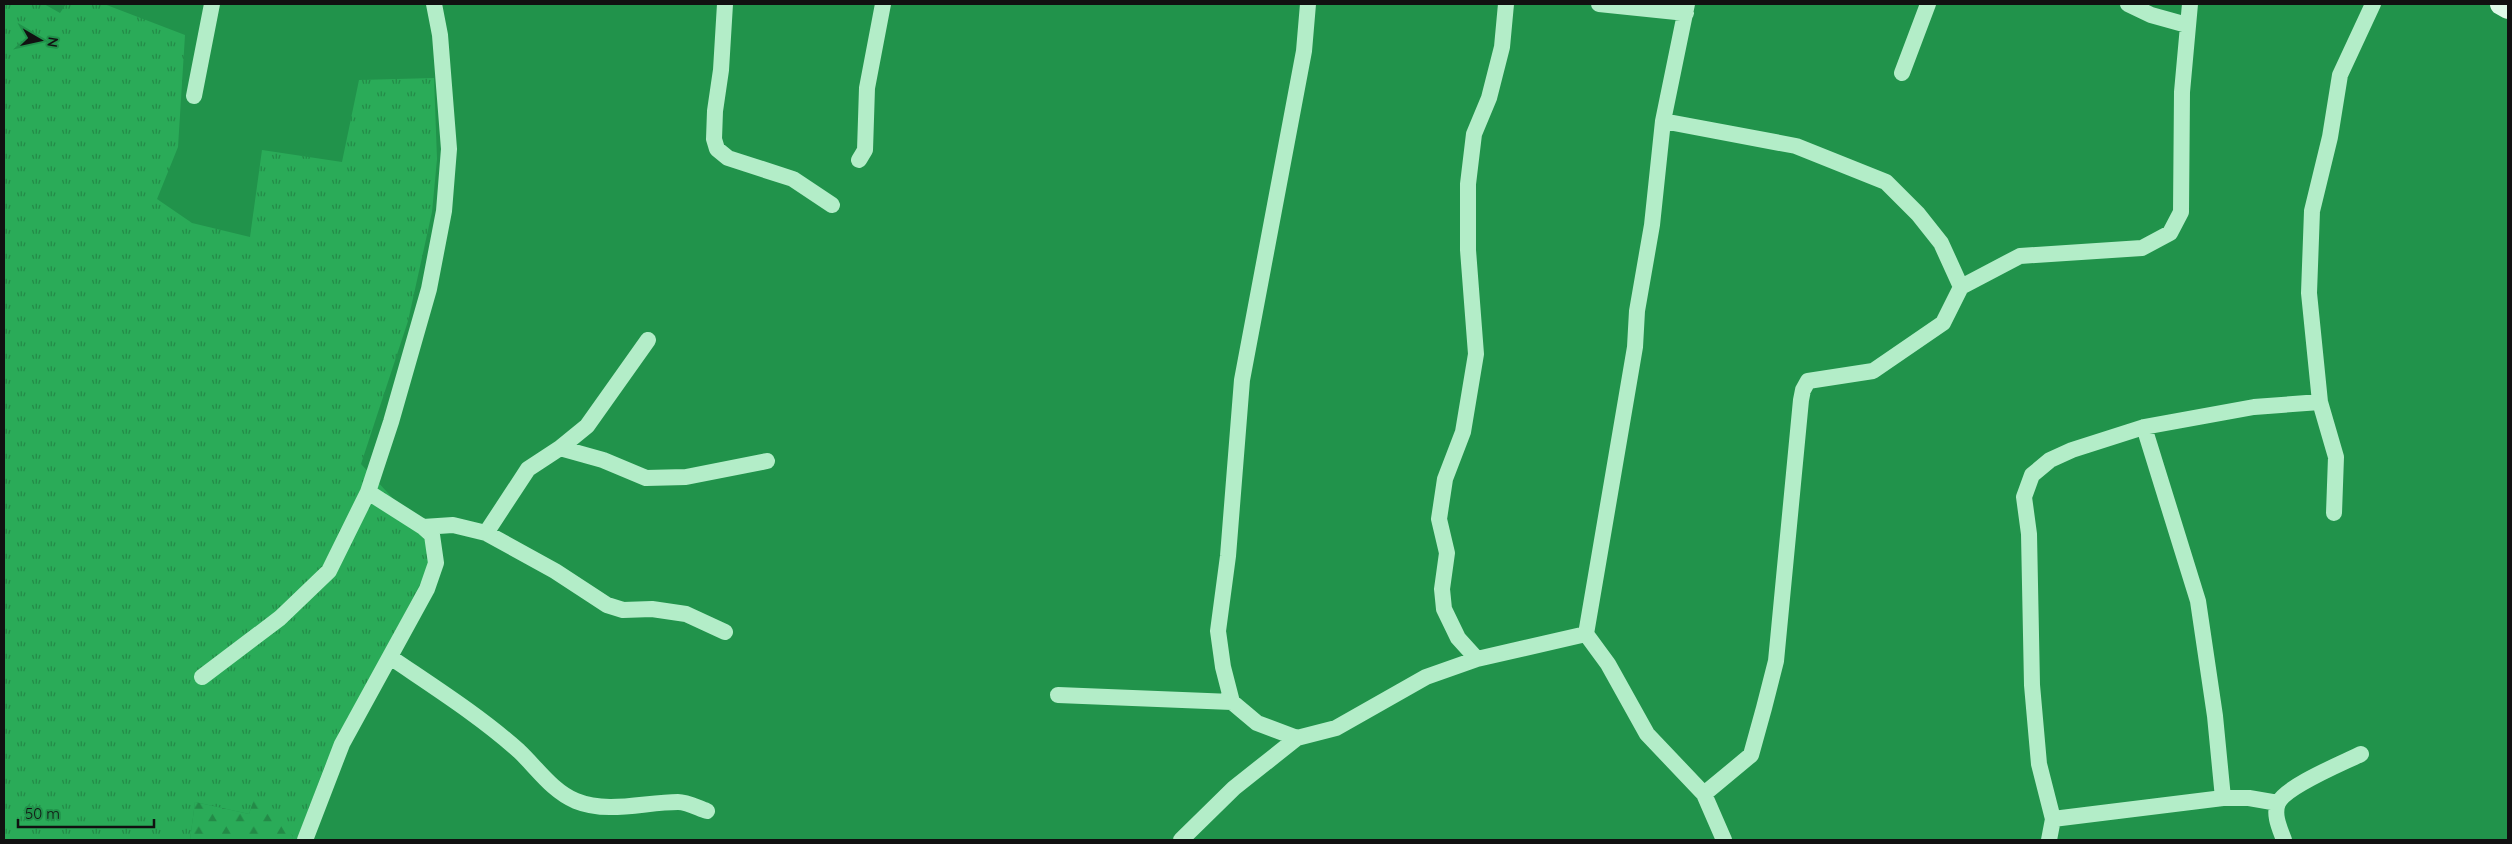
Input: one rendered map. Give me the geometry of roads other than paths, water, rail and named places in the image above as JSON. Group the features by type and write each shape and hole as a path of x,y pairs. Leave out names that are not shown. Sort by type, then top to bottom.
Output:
{"street":[{"path":"194,96 212,4"},
{"path":"202,677 280,618 329,571 368,492 391,422 429,289 444,210 449,149 440,35 434,4"},
{"path":"725,4 721,70 715,111 714,139 717,149 728,158 793,180 832,204"},
{"path":"859,160 865,150 868,88 883,4"},
{"path":"1298,738 1257,723 1232,702 1223,667 1218,631 1228,556 1242,380 1304,51 1308,4"},
{"path":"1477,659 1458,638 1444,609 1442,589 1447,554 1439,519 1445,480 1462,432 1476,354 1468,250 1468,184 1474,134 1488,98 1502,47 1506,4"},
{"path":"1599,4 1686,8 1663,121 1652,225 1637,311 1635,347 1586,634 1608,664 1647,734 1704,794 1724,840"},
{"path":"1902,73 1928,4"},
{"path":"2128,4 2151,14 2187,25"},
{"path":"1704,794 1751,755 1776,661 1803,390 1808,381 1873,371 1942,323 1961,287 2020,256 2142,248 2170,233 2181,212 2182,92 2190,4"},
{"path":"2334,513 2336,457 2320,402 2309,293 2312,211 2330,137 2340,75 2373,4"},
{"path":"2501,4 2508,8"},
{"path":"1663,121 1796,146 1886,182 1918,214 1941,243 1961,287"},
{"path":"486,533 528,469 560,448 587,426 648,340"},
{"path":"2049,840 2053,819 2040,764 2032,685 2029,534 2024,497 2032,475 2050,460 2072,450 2144,427 2254,407 2320,402"},
{"path":"2144,427 2198,601 2215,716 2223,798"},
{"path":"560,448 603,460 646,478 686,477 767,460"},
{"path":"305,840 342,744 427,589 436,563 432,535 423,526 368,492"},
{"path":"423,526 454,525 486,533 555,571 607,605 623,610 652,609 686,614 725,632"},
{"path":"1182,840 1234,788 1298,738 1336,728 1426,677 1477,659 1586,634"},
{"path":"390,657 479,719 519,752 552,785 576,801 605,806 680,801 706,811"},
{"path":"1058,695 1232,702"},
{"path":"2284,840 2277,820 2278,803 2293,788 2360,754"},
{"path":"2053,819 2223,798 2249,798 2278,803"}]}
